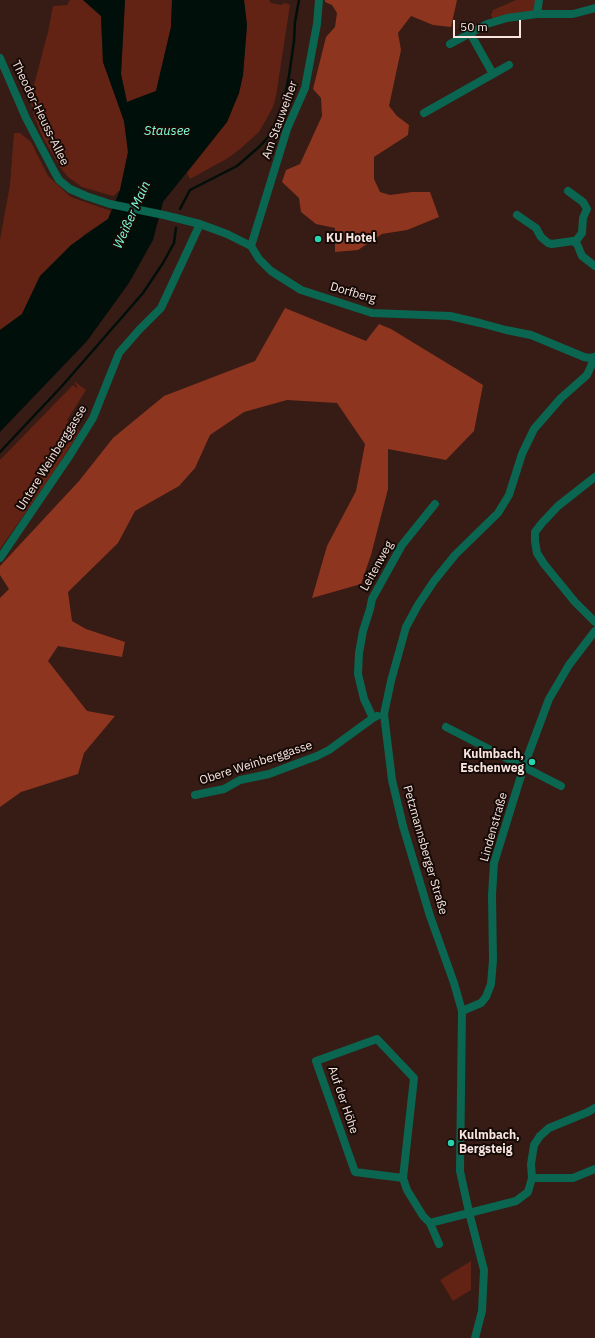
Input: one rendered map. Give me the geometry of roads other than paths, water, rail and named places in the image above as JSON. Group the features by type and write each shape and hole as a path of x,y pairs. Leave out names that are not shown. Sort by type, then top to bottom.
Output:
{"street":[{"name":"Am Stauweiher","path":"251,246 287,128 306,88 317,24 319,0"},
{"path":"537,14 539,0"},
{"path":"450,44 487,24 507,18 537,14 573,14 595,8"},
{"path":"470,33 479,51 494,74"},
{"name":"Theodor-Heuss-Allee","path":"0,58 26,118 59,180 70,189 110,204 167,215"},
{"path":"424,112 509,65"},
{"path":"568,191 583,202 587,209 583,218 582,234 575,242"},
{"name":"Dorfberg","path":"167,215 200,224 227,234 251,246 259,259 271,272 302,290 372,312 450,316 531,335 584,357 595,357"},
{"path":"517,215 536,228 541,237 548,243 552,244 569,241 575,242"},
{"name":"Untere Weinberggasse","path":"0,558 66,461 93,418 119,353 161,308 200,224"},
{"path":"575,242 582,256 595,266"},
{"name":"Petzmannsberger Straße","path":"475,1338 482,1311 484,1270 460,1171 462,1011 403,826 392,780 384,714 391,680 406,627 418,605 434,581 455,555 498,513 510,495 522,454 534,429 561,398 587,375 595,357"},
{"path":"595,477 558,506 542,523 535,532 535,541 537,553 544,564 575,602 595,622"},
{"name":"Leitenweg","path":"373,718 363,695 358,674 361,638 372,599 402,544 435,504"},
{"name":"Lindenstraße","path":"462,1011 480,1003 486,997 491,984 493,960 492,895 494,863 524,766 549,699 569,665 595,631"},
{"name":"Obere Weinberggasse","path":"196,795 224,788 240,780 269,774 317,756 329,750 373,718 384,714"},
{"path":"446,727 561,786"},
{"name":"Auf der Höhe","path":"403,1178 355,1172 316,1061 377,1039 414,1078 403,1178 407,1190 423,1216 430,1222 438,1244"},
{"path":"430,1222 516,1201 528,1192 532,1178 531,1164 534,1145 540,1136 549,1128 595,1108"},
{"path":"532,1178 573,1178 595,1169"}],"water":[{"path":"83,0 125,0 121,74 127,102 156,91 171,27 172,0 244,0 247,25 243,75 239,93 227,122 163,202 153,240 129,283 87,341 0,432 0,330 22,314 40,276 71,245 108,219 120,190 128,152 124,121 103,62 101,16"}],"waterway":[{"path":"180,209 190,190 237,166 259,147 270,135 283,105 289,76 299,0"},
{"path":"0,452 62,386 143,293 174,243 176,228"}],"place":[{"name":"KU Hotel","path":"318,239"},
{"name":"Kulmbach, Eschenweg","path":"532,762"},
{"name":"Kulmbach, Bergsteig","path":"451,1143"}],"water label":[{"name":"Stausee","path":"167,131"},
{"name":"Weißer Main","path":"132,215"}]}
